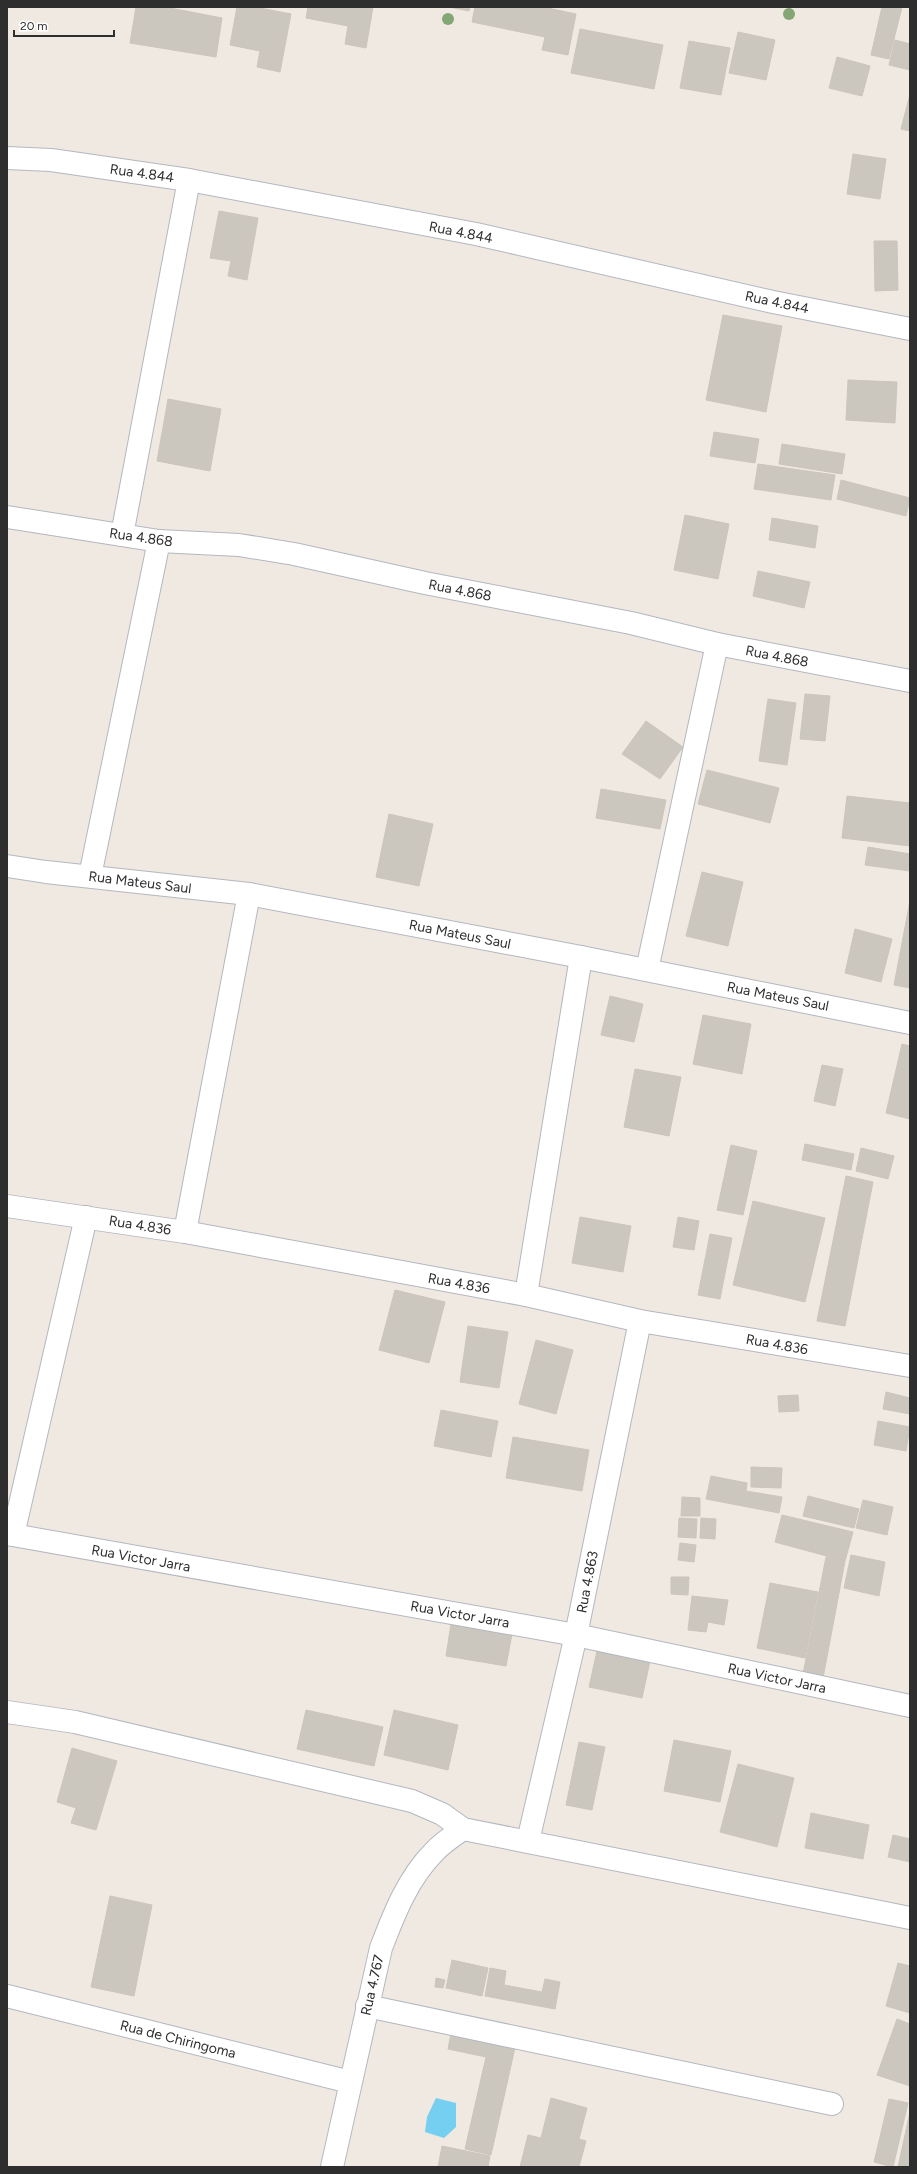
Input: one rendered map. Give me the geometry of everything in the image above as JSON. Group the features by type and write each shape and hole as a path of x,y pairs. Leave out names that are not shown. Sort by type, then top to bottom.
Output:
{"street":[{"name":"Rua 4.844","path":"7,158 51,160 189,180 476,234 773,302 910,329"},
{"path":"122,535 189,180"},
{"name":"Rua 4.868","path":"7,517 159,541 239,545 294,554 425,583 630,622 718,644 910,681"},
{"path":"90,876 159,541"},
{"path":"647,970 718,644"},
{"name":"Rua Mateus Saul","path":"7,866 162,886 249,894 581,957 910,1023"},
{"path":"185,1232 249,894"},
{"path":"526,1295 581,957"},
{"name":"Rua 4.836","path":"7,1206 185,1232 526,1295 640,1321 910,1366"},
{"path":"10,1535 86,1217"},
{"name":"Rua 4.863","path":"528,1841 576,1635 640,1321"},
{"name":"Rua Victor Jarra","path":"10,1535 576,1635 910,1706"},
{"path":"7,1712 75,1722 412,1801 442,1814 463,1829 910,1918"},
{"name":"Rua 4.767","path":"332,2167 381,1948 394,1913 413,1879 434,1852 463,1829"},
{"name":"Rua de Chiringoma","path":"7,1996 350,2082"},
{"path":"367,2006 832,2104"}],"water":[{"path":"436,2098 456,2103 456,2127 444,2138 425,2132 427,2117"}],"building":[{"path":"136,7 165,7 222,18 216,57 130,43"},
{"path":"237,7 255,7 291,14 280,72 257,67 260,51 230,45"},
{"path":"308,7 373,7 366,48 345,44 348,26 306,18"},
{"path":"449,7 470,7 469,11"},
{"path":"475,7 543,7 576,14 568,55 542,50 545,37 472,22"},
{"path":"882,7 902,7 889,59 871,55"},
{"path":"580,29 663,45 654,89 571,73"},
{"path":"738,32 775,40 766,80 729,73"},
{"path":"895,40 910,44 910,70 889,65"},
{"path":"689,41 730,48 721,95 680,88"},
{"path":"837,57 870,66 862,96 829,88"},
{"path":"910,94 910,131 901,129"},
{"path":"853,154 886,159 880,199 847,194"},
{"path":"219,211 258,218 247,280 228,276 231,261 210,258"},
{"path":"874,241 897,241 898,290 875,291"},
{"path":"723,315 782,326 766,412 706,400"},
{"path":"848,380 897,382 895,423 846,420"},
{"path":"168,399 221,409 210,471 157,461"},
{"path":"714,432 759,439 755,463 710,456"},
{"path":"782,444 845,454 842,474 779,464"},
{"path":"758,464 835,475 831,500 754,489"},
{"path":"841,480 910,498 906,516 837,499"},
{"path":"685,515 729,524 718,579 674,570"},
{"path":"772,518 818,526 815,548 769,540"},
{"path":"758,571 810,582 804,608 753,596"},
{"path":"805,694 830,696 825,741 800,739"},
{"path":"768,699 796,703 787,765 759,761"},
{"path":"646,721 683,747 660,779 622,754"},
{"path":"707,770 779,788 770,823 698,804"},
{"path":"601,789 666,800 660,829 596,818"},
{"path":"847,796 910,803 910,846 842,838"},
{"path":"389,814 433,824 419,886 376,877"},
{"path":"868,847 910,854 910,871 865,865"},
{"path":"702,872 743,882 728,946 686,936"},
{"path":"910,901 910,988 894,985"},
{"path":"855,929 892,939 881,982 845,973"},
{"path":"610,996 643,1004 634,1042 601,1035"},
{"path":"703,1015 751,1024 742,1074 693,1064"},
{"path":"902,1044 910,1046 910,1119 886,1113"},
{"path":"822,1065 843,1069 835,1106 814,1101"},
{"path":"635,1069 681,1077 669,1136 624,1127"},
{"path":"805,1144 854,1154 851,1170 802,1160"},
{"path":"731,1145 757,1151 743,1215 717,1210"},
{"path":"861,1148 894,1156 888,1179 856,1171"},
{"path":"846,1176 873,1182 845,1326 817,1321"},
{"path":"753,1201 825,1218 805,1302 733,1285"},
{"path":"580,1217 631,1226 623,1272 572,1263"},
{"path":"678,1217 699,1221 694,1250 673,1247"},
{"path":"710,1234 732,1238 720,1299 698,1295"},
{"path":"395,1290 445,1302 429,1363 379,1350"},
{"path":"468,1326 508,1332 499,1388 460,1382"},
{"path":"536,1340 573,1350 556,1414 519,1404"},
{"path":"886,1392 910,1398 910,1414 883,1409"},
{"path":"798,1395 799,1411 779,1412 778,1396"},
{"path":"441,1410 498,1421 491,1457 434,1446"},
{"path":"878,1421 910,1427 906,1451 874,1445"},
{"path":"513,1437 589,1450 582,1491 506,1478"},
{"path":"751,1467 782,1468 781,1488 751,1487"},
{"path":"711,1476 747,1483 746,1491 782,1497 779,1513 706,1499"},
{"path":"808,1496 859,1509 854,1528 803,1516"},
{"path":"682,1497 700,1498 700,1516 681,1516"},
{"path":"863,1500 893,1507 887,1535 856,1528"},
{"path":"782,1515 853,1532 845,1561 775,1542"},
{"path":"679,1518 697,1519 696,1538 678,1537"},
{"path":"701,1518 716,1519 715,1539 700,1538"},
{"path":"680,1543 696,1545 694,1562 678,1560"},
{"path":"851,1555 885,1562 879,1596 844,1588"},
{"path":"826,1557 845,1561 823,1678 803,1674"},
{"path":"671,1577 689,1577 688,1595 671,1594"},
{"path":"770,1583 818,1592 805,1658 757,1648"},
{"path":"692,1596 728,1600 724,1625 708,1622 706,1632 688,1630"},
{"path":"451,1624 512,1634 506,1666 446,1656"},
{"path":"597,1651 650,1661 642,1698 589,1687"},
{"path":"306,1710 383,1727 374,1766 297,1749"},
{"path":"394,1710 458,1725 448,1770 384,1755"},
{"path":"674,1740 731,1751 720,1802 664,1791"},
{"path":"579,1742 605,1747 592,1810 566,1805"},
{"path":"72,1748 117,1761 96,1830 71,1823 76,1808 57,1802"},
{"path":"738,1764 794,1778 777,1847 720,1832"},
{"path":"811,1813 869,1825 863,1859 805,1848"},
{"path":"893,1835 910,1839 910,1862 888,1857"},
{"path":"110,1896 152,1905 134,1996 91,1987"},
{"path":"452,1960 488,1968 482,1996 446,1988"},
{"path":"898,1963 910,1966 910,2013 886,2006"},
{"path":"490,1968 506,1971 504,1985 542,1992 545,1979 560,1982 555,2009 485,1996"},
{"path":"436,1978 445,1980 443,1988 435,1987"},
{"path":"897,2019 910,2024 910,2086 877,2075"},
{"path":"452,2028 516,2043 491,2155 465,2149 486,2057 448,2049"},
{"path":"551,2098 587,2108 579,2139 586,2141 579,2167 520,2167 528,2135 541,2138"},
{"path":"889,2099 908,2103 893,2167 874,2162"},
{"path":"910,2112 910,2167 898,2167"},
{"path":"442,2146 490,2156 488,2167 438,2167"}]}
